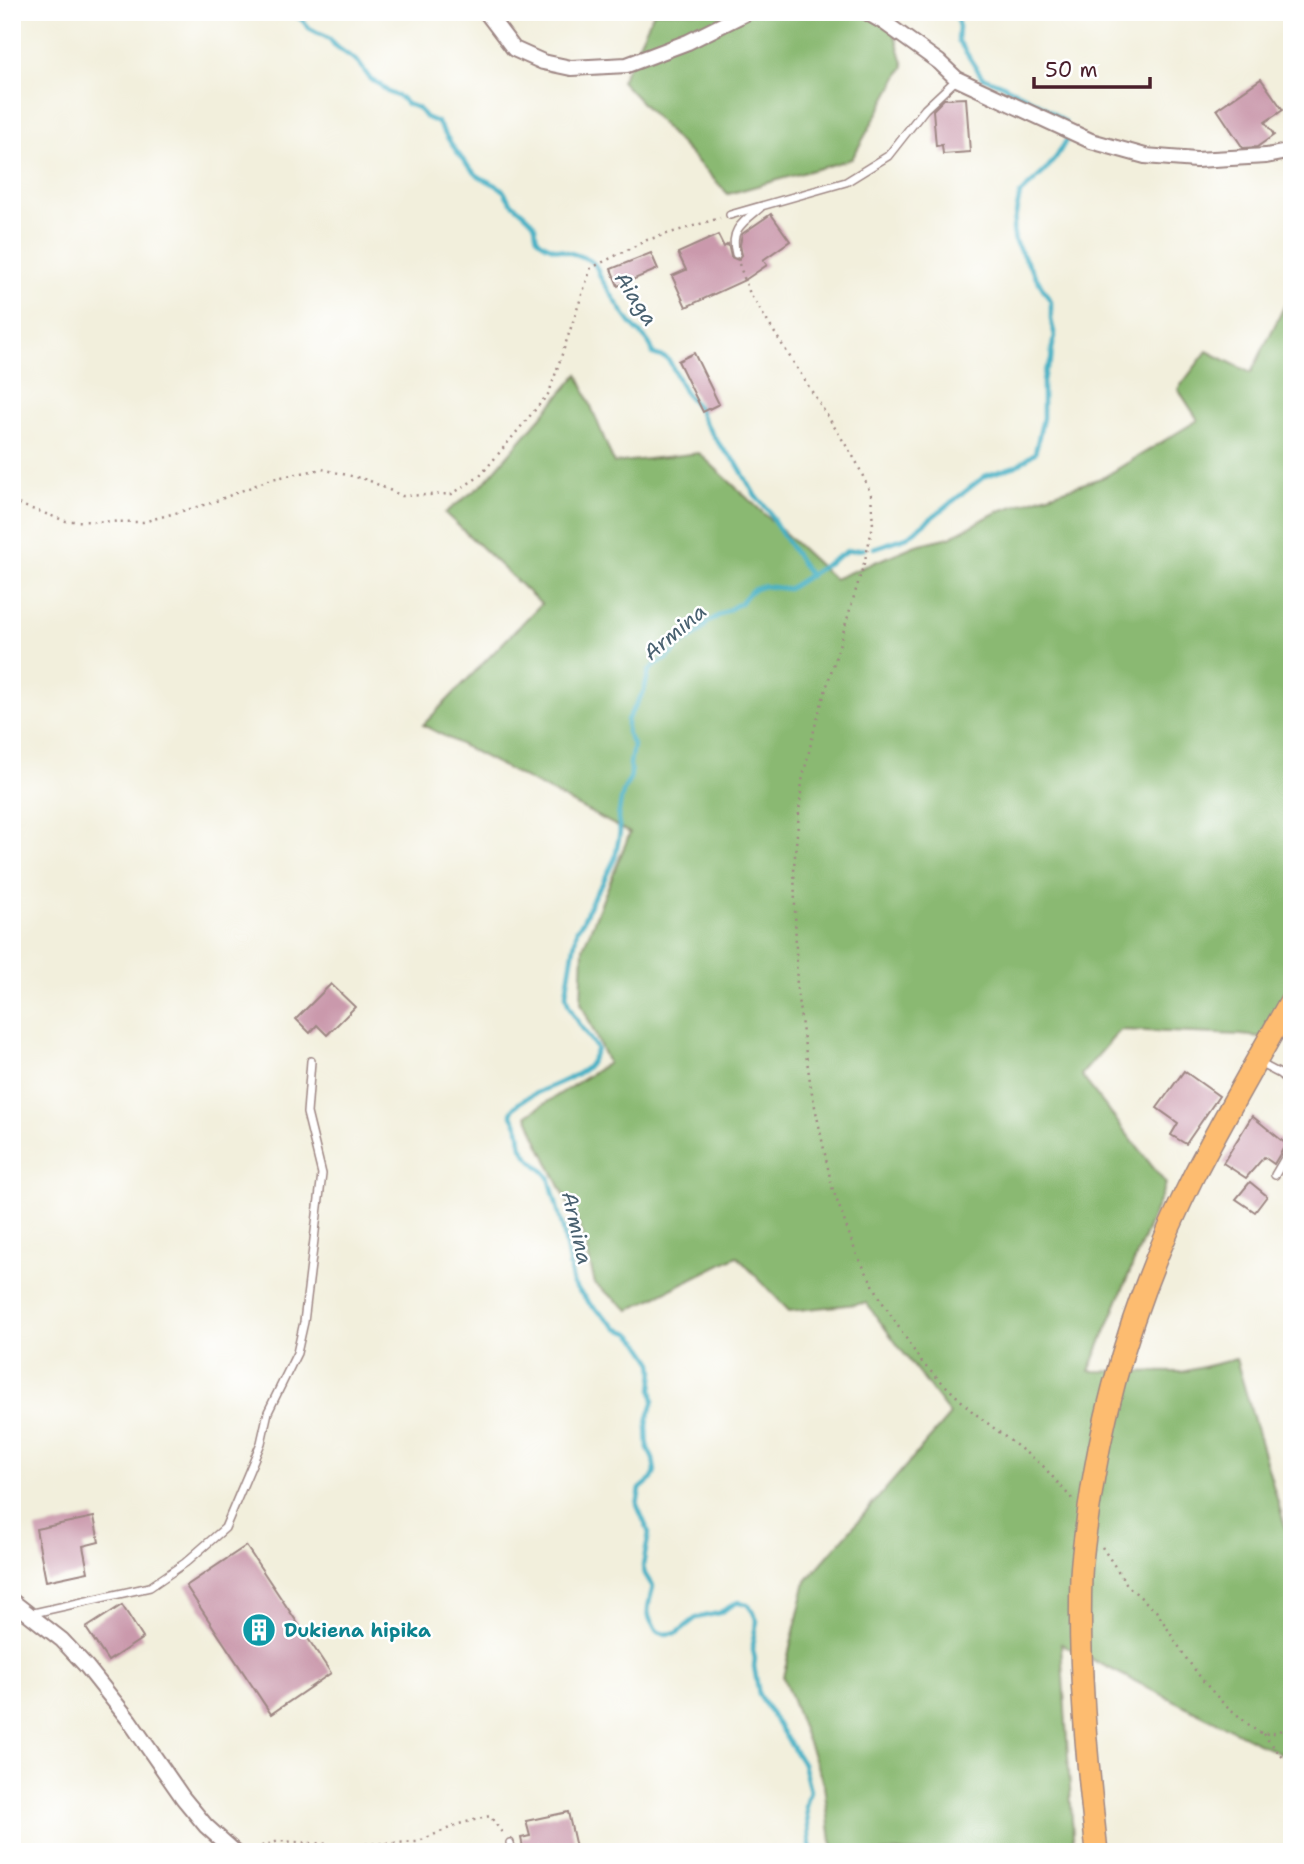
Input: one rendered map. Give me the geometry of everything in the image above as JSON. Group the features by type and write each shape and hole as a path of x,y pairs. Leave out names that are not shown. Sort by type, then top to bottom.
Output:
{"main road":[{"path":"1097,1852 1087,1761 1081,1647 1082,1574 1095,1468 1108,1405 1129,1333 1155,1262 1194,1176 1292,998"}],"street":[{"path":"486,12 514,49 542,62 571,68 627,65 688,42 748,12"},
{"path":"866,12 939,62 957,79 1091,141 1145,156 1196,160 1265,156 1292,151"},
{"path":"12,1601 62,1640 87,1667 129,1720 183,1798 206,1826 235,1852"}],"lane":[{"path":"730,215 846,181 888,156 925,109 957,79"},
{"path":"736,254 733,243 738,227 760,207"},
{"path":"28,1614 150,1587 186,1563 225,1528 261,1443 268,1412 297,1353 303,1322 322,1174 307,1113 311,1061"},
{"path":"1257,1062 1283,1076 1292,1085"},
{"path":"1283,1076 1292,1069"},
{"path":"1275,1175 1292,1146"},
{"path":"510,1843 512,1852"}],"path":[{"path":"12,502 66,521 143,522 211,503 271,479 322,469 368,480 402,496 452,494 480,476 549,393 592,268 647,240 730,215"},
{"path":"736,254 750,294 856,461 872,494 873,525 865,560 816,722 802,781 794,866 797,992 811,1088 832,1187 856,1253 883,1303 922,1363 973,1412 1043,1466 1078,1506 1128,1586 1157,1612 1204,1682 1240,1718 1264,1734 1292,1768"},
{"path":"1264,1734 1276,1733 1292,1724"},
{"path":"242,1852 279,1840 344,1845 417,1842 459,1824 490,1816 510,1843"}],"green space":[{"path":"654,12 888,12 904,66 852,159 728,194 621,81"},
{"path":"1292,291 1292,1040 1120,1030 1081,1075 1166,1184 1089,1371 1182,1372 1236,1359 1292,1550 1292,1760 1061,1644 1074,1852 836,1852 831,1841 824,1785 783,1677 806,1581 950,1415 866,1303 789,1311 737,1256 629,1310 595,1284 583,1234 527,1115 608,1063 581,1003 583,948 630,833 423,725 541,604 445,513 483,484 578,374 614,463 699,453 834,579 916,545 950,537 999,511 1104,477 1198,420 1178,389 1207,351 1251,373"}],"building":[{"path":"1261,79 1283,110 1265,122 1274,135 1257,147 1243,148 1217,109"},
{"path":"966,98 970,152 943,154 942,145 936,146 933,110 944,99"},
{"path":"771,214 790,241 763,260 767,265 745,280 686,307 672,276 686,270 678,253 718,235 724,247 728,244 731,257 738,260 742,255 742,234"},
{"path":"651,253 658,269 618,286 611,269"},
{"path":"694,353 719,404 703,412 678,361"},
{"path":"331,984 355,1007 327,1035 317,1025 310,1033 296,1019"},
{"path":"1184,1071 1219,1096 1186,1144 1171,1135 1178,1123 1157,1108"},
{"path":"1252,1116 1286,1144 1274,1164 1264,1157 1246,1178 1223,1163"},
{"path":"1250,1182 1267,1196 1255,1212 1236,1199"},
{"path":"94,1517 99,1542 83,1546 88,1572 46,1581 36,1529"},
{"name":"Dukiena hipika","path":"246,1546 331,1673 271,1714 186,1586"},
{"path":"122,1605 143,1638 108,1661 86,1628"},
{"path":"568,1812 577,1852 524,1852 521,1838 530,1836 526,1821"}],"waterway":[{"name":"Aiaga","path":"290,12 358,62 371,80 407,104 418,108 425,117 437,122 470,168 502,189 510,201 532,221 538,239 550,247 586,258 594,264 622,311 647,340 653,354 670,362 684,391 698,408 704,422 722,448 736,462 810,576"},
{"name":"Armina","path":"955,12 959,27 958,40 982,77 1040,104 1065,122"},
{"name":"Armina","path":"874,548 907,537 985,476 1016,466 1035,453 1043,418 1043,381 1051,361 1055,336 1051,320 1051,302 1015,242 1013,229 1020,194 1045,171 1067,139"},
{"name":"Armina","path":"821,1852 810,1846 806,1806 810,1791 803,1764 759,1695 752,1645 757,1621 753,1612 747,1604 738,1602 719,1613 696,1618 677,1633 658,1632 650,1620 648,1610 653,1587 643,1566 649,1533 637,1505 640,1489 652,1479 655,1471 648,1449 647,1426 654,1400 653,1363 630,1333 618,1329 590,1304 573,1284 563,1229 549,1177 530,1159 521,1145 519,1129 511,1113 523,1100 578,1074 591,1062 597,1049 574,1015 566,994 577,929 615,858 620,832 618,818 621,800 631,775 633,745 627,732 627,720 644,691 649,671 699,633 708,622 740,603 752,590 764,586 788,589 847,551 864,549"}],"place":[{"name":"Dukiena hipika","path":"259,1630"}]}
